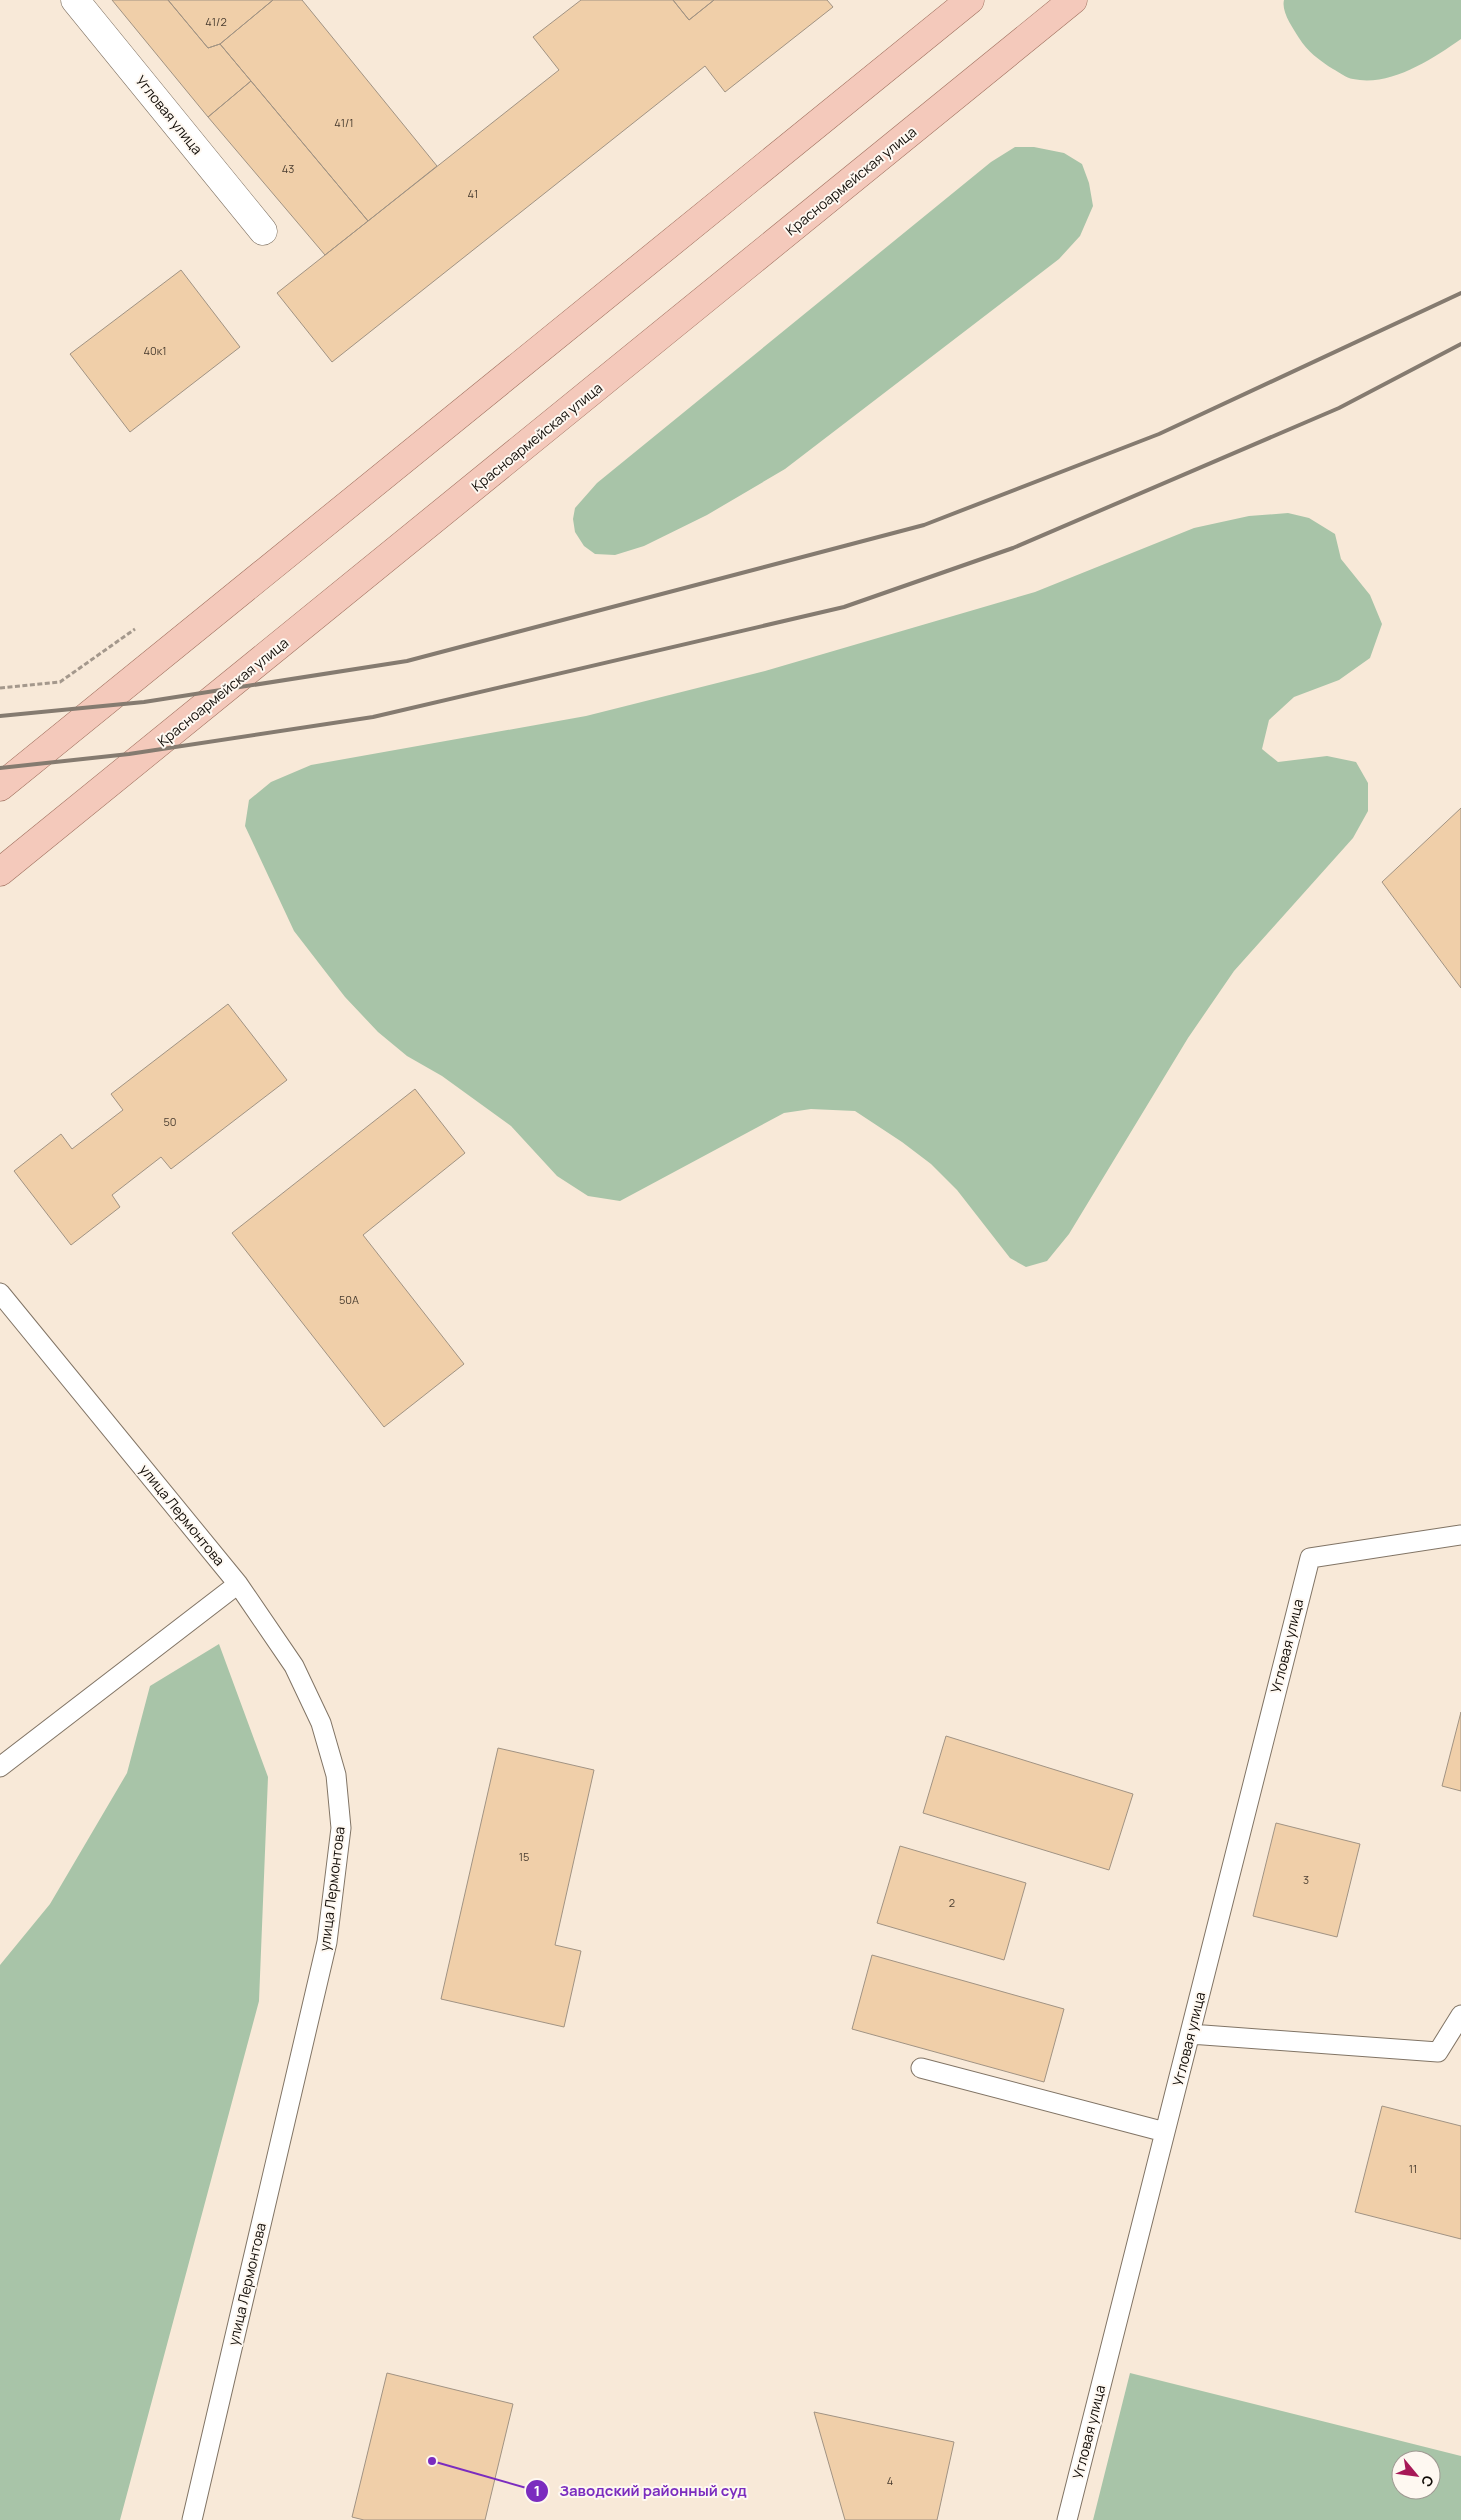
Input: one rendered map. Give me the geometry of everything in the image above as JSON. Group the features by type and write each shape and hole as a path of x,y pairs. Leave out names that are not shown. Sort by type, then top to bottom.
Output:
{"main road":[{"path":"0,787 970,0"},
{"name":"Красноармейская улица","path":"0,872 1071,1"}],"street":[{"name":"Угловая улица","path":"74,0 263,230"}],"lane":[{"name":"улица Лермонтова","path":"0,1293 238,1584 294,1666 321,1723 336,1775 342,1828 327,1942 192,2520"},
{"name":"Угловая улица","path":"1067,2520 1310,1558 1461,1535"},
{"path":"0,1767 238,1584"},
{"path":"1190,2034 1438,2052 1461,2015"},
{"path":"921,2068 1165,2132"}],"green space":[{"path":"1284,0 1461,0 1461,39 1410,70 1381,79 1353,79 1328,66 1306,47 1288,20 1284,10"},
{"path":"1015,147 1034,147 1064,153 1082,164 1089,183 1093,206 1080,236 1059,259 785,469 707,515 644,546 615,555 595,554 584,546 575,532 573,519 575,508 597,483 991,162"},
{"path":"1288,513 1309,518 1335,534 1341,559 1370,595 1382,624 1370,658 1339,680 1294,697 1269,720 1262,749 1278,762 1327,756 1356,762 1368,783 1368,811 1353,838 1234,971 1188,1038 1069,1234 1047,1261 1026,1267 1010,1258 957,1190 931,1164 855,1111 811,1109 784,1113 620,1201 588,1196 557,1176 511,1126 442,1076 407,1056 378,1032 345,997 294,931 245,826 249,800 271,782 311,765 586,716 765,671 1035,592 1194,528 1249,516"},
{"path":"219,1644 268,1777 259,2001 120,2520 0,2520 0,1965 50,1904 127,1773 150,1686"},
{"path":"1130,2373 1437,2450 1391,2450 1391,2500 1441,2500 1441,2451 1461,2456 1461,2520 1093,2520"}],"building":[{"path":"112,0 168,0 208,48 220,44 251,81 208,117"},
{"path":"168,0 273,0 220,44 208,48"},
{"path":"273,0 302,0 437,166 368,221 220,44"},
{"path":"581,0 673,0 689,20 714,0 827,0 833,7 725,92 705,66 332,362 277,293 559,70 533,37"},
{"path":"673,0 714,0 689,20"},
{"path":"251,81 368,221 325,255 208,117"},
{"path":"181,270 240,347 130,432 70,354"},
{"path":"1461,808 1461,988 1382,882"},
{"path":"228,1004 287,1080 171,1169 161,1157 112,1195 120,1207 71,1245 14,1171 61,1134 72,1149 123,1110 111,1094"},
{"path":"415,1089 465,1153 363,1235 464,1364 384,1427 232,1233"},
{"path":"1461,1712 1461,1791 1442,1786"},
{"path":"946,1736 1133,1794 1109,1870 923,1813"},
{"path":"498,1748 594,1770 555,1945 581,1951 564,2027 441,1999"},
{"path":"1276,1823 1360,1844 1337,1937 1253,1916"},
{"path":"900,1846 1026,1883 1004,1960 877,1923"},
{"path":"872,1955 1064,2009 1044,2082 852,2029"},
{"path":"1382,2106 1461,2126 1461,2239 1355,2212"},
{"path":"387,2373 513,2404 485,2520 364,2520 352,2517"},
{"path":"814,2412 954,2442 937,2520 845,2520"}],"railway":[{"path":"0,716 144,702 407,661 924,525 1159,434 1461,293"},
{"path":"0,768 129,754 373,717 844,607 1013,548 1339,408 1461,344"}],"place":[{"name":"Заводский районный суд","path":"432,2461"}]}
